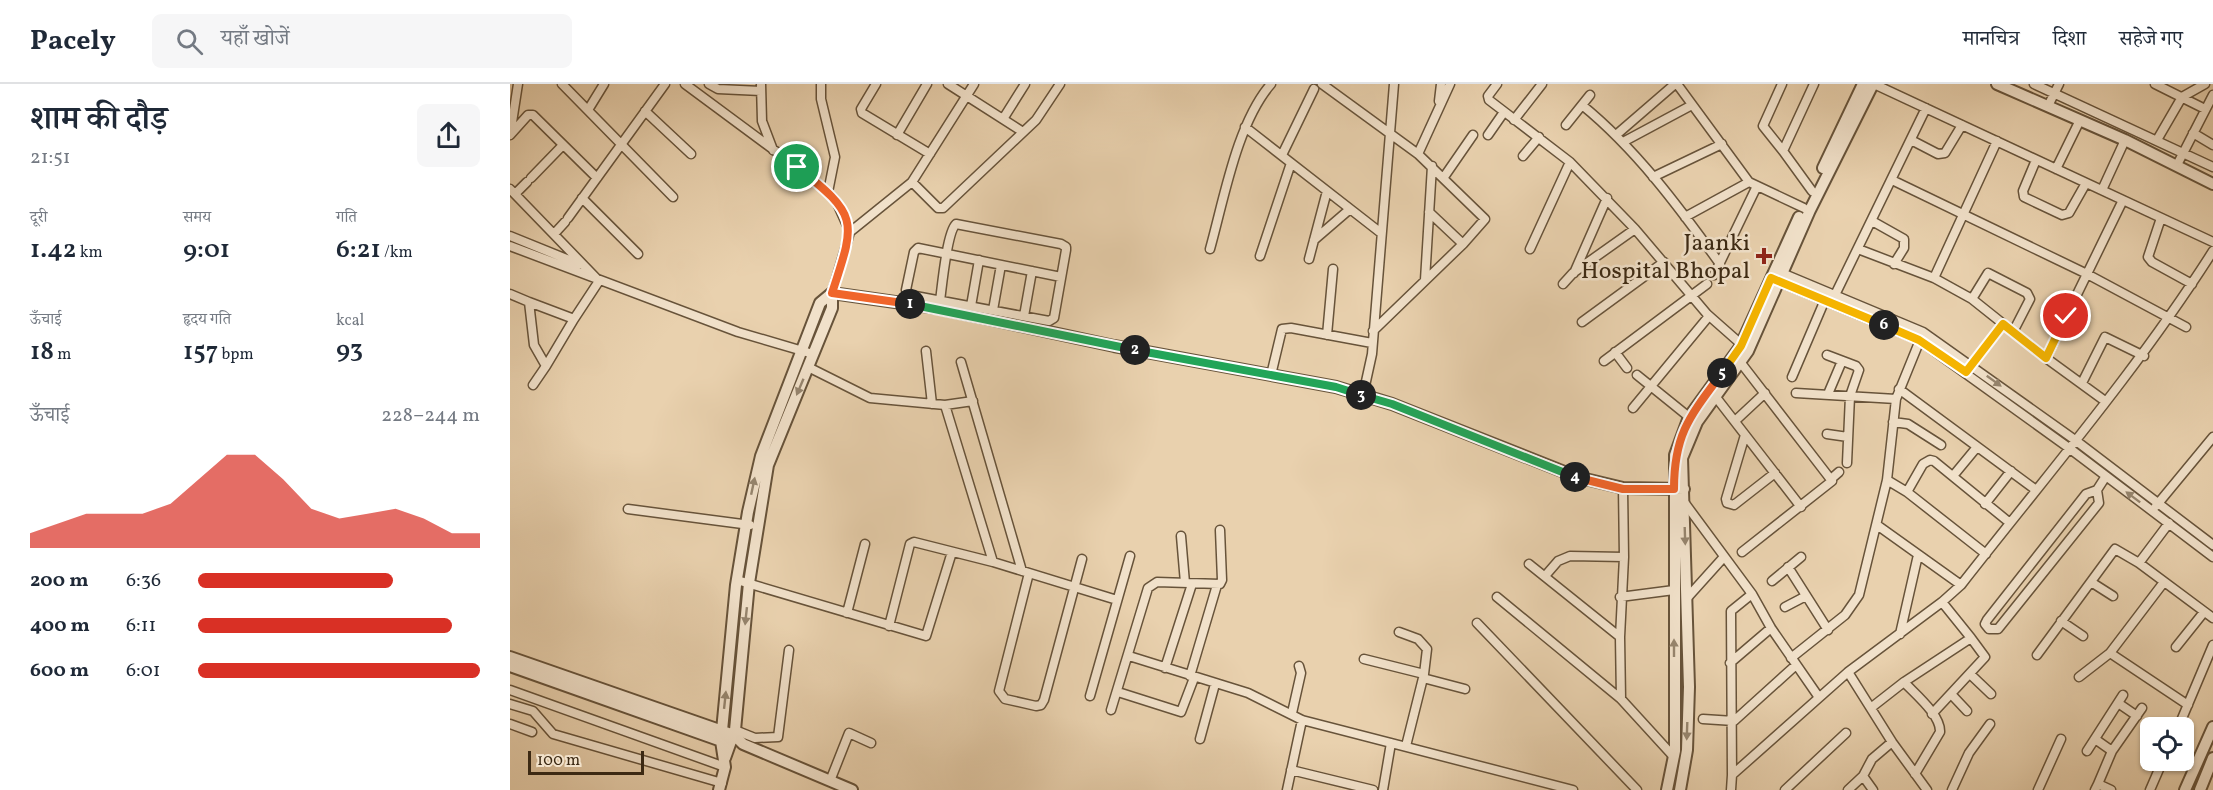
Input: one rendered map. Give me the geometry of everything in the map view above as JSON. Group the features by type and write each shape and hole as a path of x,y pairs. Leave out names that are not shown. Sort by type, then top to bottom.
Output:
{"street":[{"path":"510,132 518,84"},
{"path":"562,84 673,198"},
{"path":"588,110 604,84"},
{"path":"555,234 665,84"},
{"path":"685,84 828,192 844,214 850,232"},
{"path":"709,84 718,89 761,88 762,121 774,152"},
{"path":"821,84 820,99 835,157 828,192"},
{"path":"876,84 861,111 930,154"},
{"path":"897,135 927,84"},
{"path":"948,84 1023,132"},
{"path":"733,737 737,580 768,465 832,308 832,293 850,232 912,182 974,84"},
{"path":"1003,119 1024,84"},
{"path":"912,182 938,208 943,208 1041,114 1060,84"},
{"path":"1210,249 1245,127 1270,84"},
{"path":"1323,84 1418,154 1485,219 1463,244 1373,331"},
{"path":"1363,395 1372,343 1394,84"},
{"path":"1438,106 1441,84"},
{"path":"1418,154 1450,84"},
{"path":"1497,84 1488,96 1504,112 1570,162 1607,198 1664,262 1690,296 1709,316 1742,344"},
{"path":"1514,120 1542,84"},
{"path":"1616,135 1676,84 1753,184 1804,207"},
{"path":"1782,84 1763,126 1812,191"},
{"path":"1783,150 1814,84"},
{"path":"1667,790 1674,757 1674,590 1679,489 1681,465 1687,441 1715,396 1741,363 1804,207 1863,84"},
{"path":"1818,696 1771,628 1752,594 1723,558 1684,502 1679,489 1675,455 1689,417 1742,344 1874,84 2213,242"},
{"path":"1997,84 2125,140 2213,184"},
{"path":"2034,84 2213,167"},
{"path":"2048,106 2058,84"},
{"path":"2155,84 2205,109"},
{"path":"2157,140 2182,97 2205,84"},
{"path":"1282,156 1314,89"},
{"path":"1566,125 1590,95"},
{"path":"2176,165 2213,95"},
{"path":"1582,105 1623,142 1685,217 1720,264"},
{"path":"1623,142 1692,105"},
{"path":"1792,377 1829,295 1858,249 1926,108"},
{"path":"645,111 691,154"},
{"path":"1488,135 1504,112"},
{"path":"510,132 531,114 597,177"},
{"path":"2056,169 2080,120"},
{"path":"1911,140 1938,154 1945,153 1962,125"},
{"path":"1245,127 1381,233"},
{"path":"2193,133 2213,145"},
{"path":"1444,177 1473,135"},
{"path":"1523,156 1539,137"},
{"path":"2102,190 2125,140"},
{"path":"1934,278 1997,141"},
{"path":"1653,177 1722,144"},
{"path":"563,146 512,194 555,234 599,281"},
{"path":"2036,160 2023,191 2024,197 2062,215 2069,213 2086,183"},
{"path":"1530,249 1570,162"},
{"path":"1260,256 1291,163"},
{"path":"1425,280 1432,166"},
{"path":"1892,180 2087,274 2186,327"},
{"path":"1685,217 1753,184"},
{"path":"1714,275 1753,184"},
{"path":"1309,259 1327,191"},
{"path":"582,198 638,254"},
{"path":"1574,273 1607,198"},
{"path":"2046,358 2123,200"},
{"path":"1314,240 1350,209"},
{"path":"1429,212 1463,244"},
{"path":"2161,218 2148,257 2151,262 2192,284"},
{"path":"1872,221 1904,239 1904,248 1894,264"},
{"path":"725,762 512,690 510,704 533,711 552,734 720,788 733,737 749,583 751,525 760,456 820,303 832,293 937,308 993,310 1053,320 1066,250 1061,244 960,224 953,227 940,301"},
{"path":"1563,284 1574,273 1635,229"},
{"path":"510,236 583,265"},
{"path":"510,246 738,332 813,354"},
{"path":"1061,277 915,249 906,290 910,295 1114,346 1336,387 1493,443 1577,477 1623,489 1679,489"},
{"path":"1858,249 1934,278 1972,299 2046,358 2105,400"},
{"path":"1732,775 1818,696 1961,585 2105,400 2144,356 2213,251"},
{"path":"977,311 979,260"},
{"path":"1582,322 1664,262"},
{"path":"993,310 1001,264"},
{"path":"1327,335 1333,269"},
{"path":"1024,316 1032,271"},
{"path":"1972,299 1988,273 2027,293 2030,299 2013,332"},
{"path":"1776,275 1829,295 1921,336 2072,444 2155,507 2169,523 2213,557"},
{"path":"533,384 599,281"},
{"path":"1605,361 1707,284"},
{"path":"510,294 574,319"},
{"path":"529,302 534,345 546,366"},
{"path":"1633,408 1709,316"},
{"path":"1969,369 2003,324"},
{"path":"1271,375 1282,329 1291,328 1372,343"},
{"path":"1703,719 1734,721 1794,661 1851,609 1859,595 1887,480 1896,399 1921,336"},
{"path":"2082,383 2105,338 2144,356"},
{"path":"926,351 932,404"},
{"path":"1616,352 1627,368"},
{"path":"1827,355 1856,366 1859,370 1850,396 1847,463"},
{"path":"1828,394 1842,361"},
{"path":"961,362 1026,572 999,691 1005,699 1036,706 1043,703 1082,559"},
{"path":"1741,363 1831,479"},
{"path":"808,367 870,398 945,405 973,401"},
{"path":"1637,375 1689,417"},
{"path":"1899,389 2036,490"},
{"path":"1734,421 1765,393"},
{"path":"1796,393 1896,399"},
{"path":"1715,396 1801,507"},
{"path":"945,405 993,562"},
{"path":"1893,422 1908,424 1941,445"},
{"path":"1827,434 1848,437"},
{"path":"1745,435 1726,499 1727,503 1734,504 1775,473"},
{"path":"2155,507 2213,437"},
{"path":"2072,444 2106,476 2213,545"},
{"path":"1953,476 1977,447"},
{"path":"1907,492 1923,464 1930,460 2010,523"},
{"path":"1984,504 2010,471"},
{"path":"1742,552 1831,483 1831,479 1839,472"},
{"path":"2097,490 2099,503 1998,629 1989,629 1985,624 1987,620 2086,494 2097,490 2106,476"},
{"path":"1887,480 1907,492 1986,554"},
{"path":"1621,699 1620,597 1624,557 1623,489"},
{"path":"1680,790 1687,750 1687,598 1684,502"},
{"path":"628,509 751,525"},
{"path":"2139,563 2169,523"},
{"path":"1877,525 1961,585"},
{"path":"1118,692 1181,712 1218,585 1222,580 1220,530"},
{"path":"1165,668 1189,584 1181,536"},
{"path":"889,626 910,544 914,542 993,562 1117,600"},
{"path":"847,613 865,544"},
{"path":"2037,655 2117,548 2213,618"},
{"path":"737,580 923,637 927,635 952,552"},
{"path":"1900,634 1918,555"},
{"path":"1090,696 1130,556"},
{"path":"1545,576 1558,561 1570,556 1624,557"},
{"path":"1772,580 1801,556"},
{"path":"1687,598 1723,558"},
{"path":"1529,564 1620,637"},
{"path":"1788,567 1828,630"},
{"path":"2022,575 2034,585"},
{"path":"1112,710 1151,585 1157,582 1218,585"},
{"path":"2091,582 2113,596"},
{"path":"2079,676 2110,653 2164,582"},
{"path":"1620,597 1674,590"},
{"path":"1731,790 1734,721 1729,615 1752,594"},
{"path":"1785,607 1806,596"},
{"path":"1497,597 1621,699 1674,757"},
{"path":"1932,714 1985,656 1942,602"},
{"path":"2176,647 2204,612"},
{"path":"2061,621 2083,636"},
{"path":"1477,623 1637,790"},
{"path":"1730,663 1771,628"},
{"path":"1398,632 1418,639 1426,645 1423,676 1406,746"},
{"path":"1872,707 1904,682 1971,638"},
{"path":"2183,717 2213,645"},
{"path":"733,737 778,737 789,650"},
{"path":"2110,653 2188,705"},
{"path":"1129,656 1248,693 1302,720 1573,790"},
{"path":"510,657 605,694"},
{"path":"1364,659 1465,689"},
{"path":"510,666 605,694 733,737 852,790"},
{"path":"1292,713 1301,673 1299,666"},
{"path":"1848,672 1892,742 1927,790"},
{"path":"1970,674 1991,694"},
{"path":"1904,682 1940,726 1940,732 1915,774"},
{"path":"1200,739 1215,684"},
{"path":"1951,694 1966,711"},
{"path":"2087,752 2121,699 2140,712 2112,751 2097,787 2111,790"},
{"path":"1287,790 1302,720"},
{"path":"510,724 532,732"},
{"path":"1952,790 1969,753 1990,724"},
{"path":"2185,790 2213,727"},
{"path":"830,782 849,732 871,743"},
{"path":"1785,790 1846,733"},
{"path":"2038,790 2061,739"},
{"path":"2095,739 2112,751"},
{"path":"1848,790 1863,776 1872,759 1892,742"},
{"path":"1383,790 1391,743"},
{"path":"2200,790 2213,758"},
{"path":"1291,770 1336,786 1373,790"},
{"path":"2150,790 2158,771"},
{"path":"1863,776 1873,790"}],"place":[{"name":"Jaanki Hospital Bhopal","path":"1764,256"}],"route":[{"path":"797,167 828,192 848,223 850,232 832,293 937,308 1114,346 1336,387 1392,404 1577,477 1623,489 1674,489 1675,455 1689,417 1741,346 1771,278 1919,340 1966,372 2003,324 2046,358 2066,316"}]}
